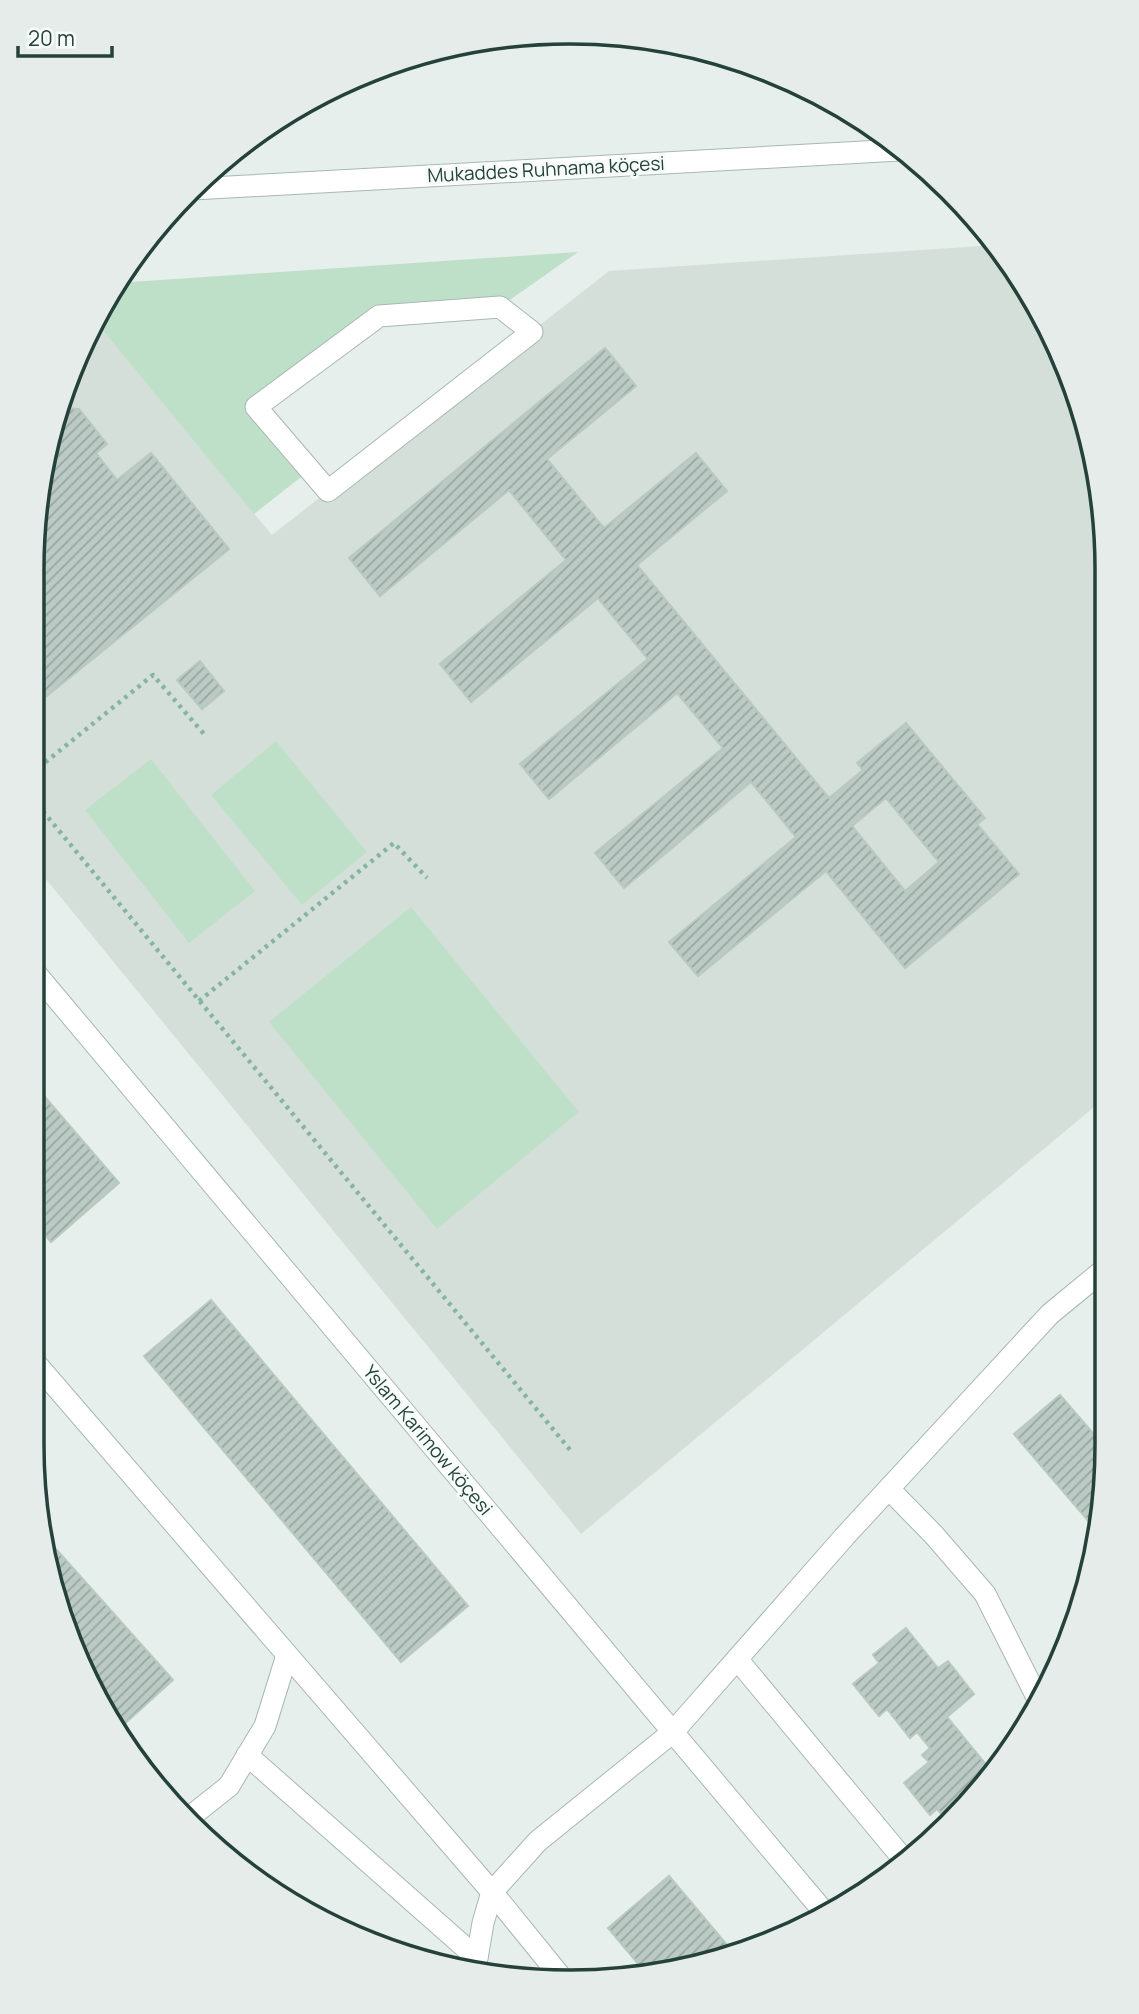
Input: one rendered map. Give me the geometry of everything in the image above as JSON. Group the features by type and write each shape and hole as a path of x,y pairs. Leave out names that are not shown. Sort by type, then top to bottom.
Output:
{"street":[{"name":"Mukaddes Ruhnama köçesi","path":"209,187 888,151"},
{"path":"500,307 532,332 328,491 256,407 379,316 500,307"},
{"name":"Yslam Karimow köçesi","path":"44,983 820,1907"},
{"path":"475,1961 492,1892 538,1841 673,1732 1049,1314 1095,1277"},
{"path":"44,1373 492,1892 555,1970"},
{"path":"889,1489 934,1535 985,1594 1034,1691"},
{"path":"195,1813 229,1786 265,1726 288,1655"},
{"path":"737,1659 899,1854"},
{"path":"247,1755 473,1961"}],"path":[{"path":"44,763 153,675 204,734"},
{"path":"44,813 570,1451"},
{"path":"199,1000 394,843 427,878"}],"shaded area":[{"path":"984,246 1025,307 1055,368 1077,433 1091,501 1094,535 1095,1106 581,1534 44,877 44,570 48,501 62,433 84,368 102,329 272,535 609,271"}],"green space":[{"path":"578,252 500,307 379,316 256,407 310,470 254,514 102,329 129,282"},
{"path":"276,741 367,852 302,905 211,795"},
{"path":"151,759 255,891 189,943 85,810"},
{"path":"411,907 579,1112 437,1229 269,1022"}],"building":[{"path":"605,348 636,386 547,459 604,528 696,453 727,491 637,565 829,798 863,770 857,763 906,723 985,818 977,824 1019,874 905,968 826,871 698,976 669,942 796,837 751,782 624,888 595,853 723,748 677,693 549,799 520,764 648,659 598,598 471,702 440,664 566,560 509,490 380,596 349,558","holes":["886,798 939,862 905,891 852,826"]},
{"path":"70,408 79,409 107,444 96,453 117,480 151,453 229,549 44,698 44,570 48,501"},
{"path":"200,661 224,691 202,709 177,680"},
{"path":"44,1096 119,1183 51,1242 44,1234"},
{"path":"211,1300 468,1606 401,1662 144,1356"},
{"path":"1060,1395 1095,1435 1089,1522 1014,1434"},
{"path":"54,1547 173,1680 124,1724 84,1646 62,1581"},
{"path":"906,1628 938,1668 948,1661 974,1694 947,1717 987,1765 942,1815 937,1809 930,1815 904,1783 929,1762 922,1755 930,1748 917,1732 910,1738 887,1709 879,1716 853,1684 879,1663 873,1655"},
{"path":"669,1876 727,1945 640,1966 608,1928"}]}
